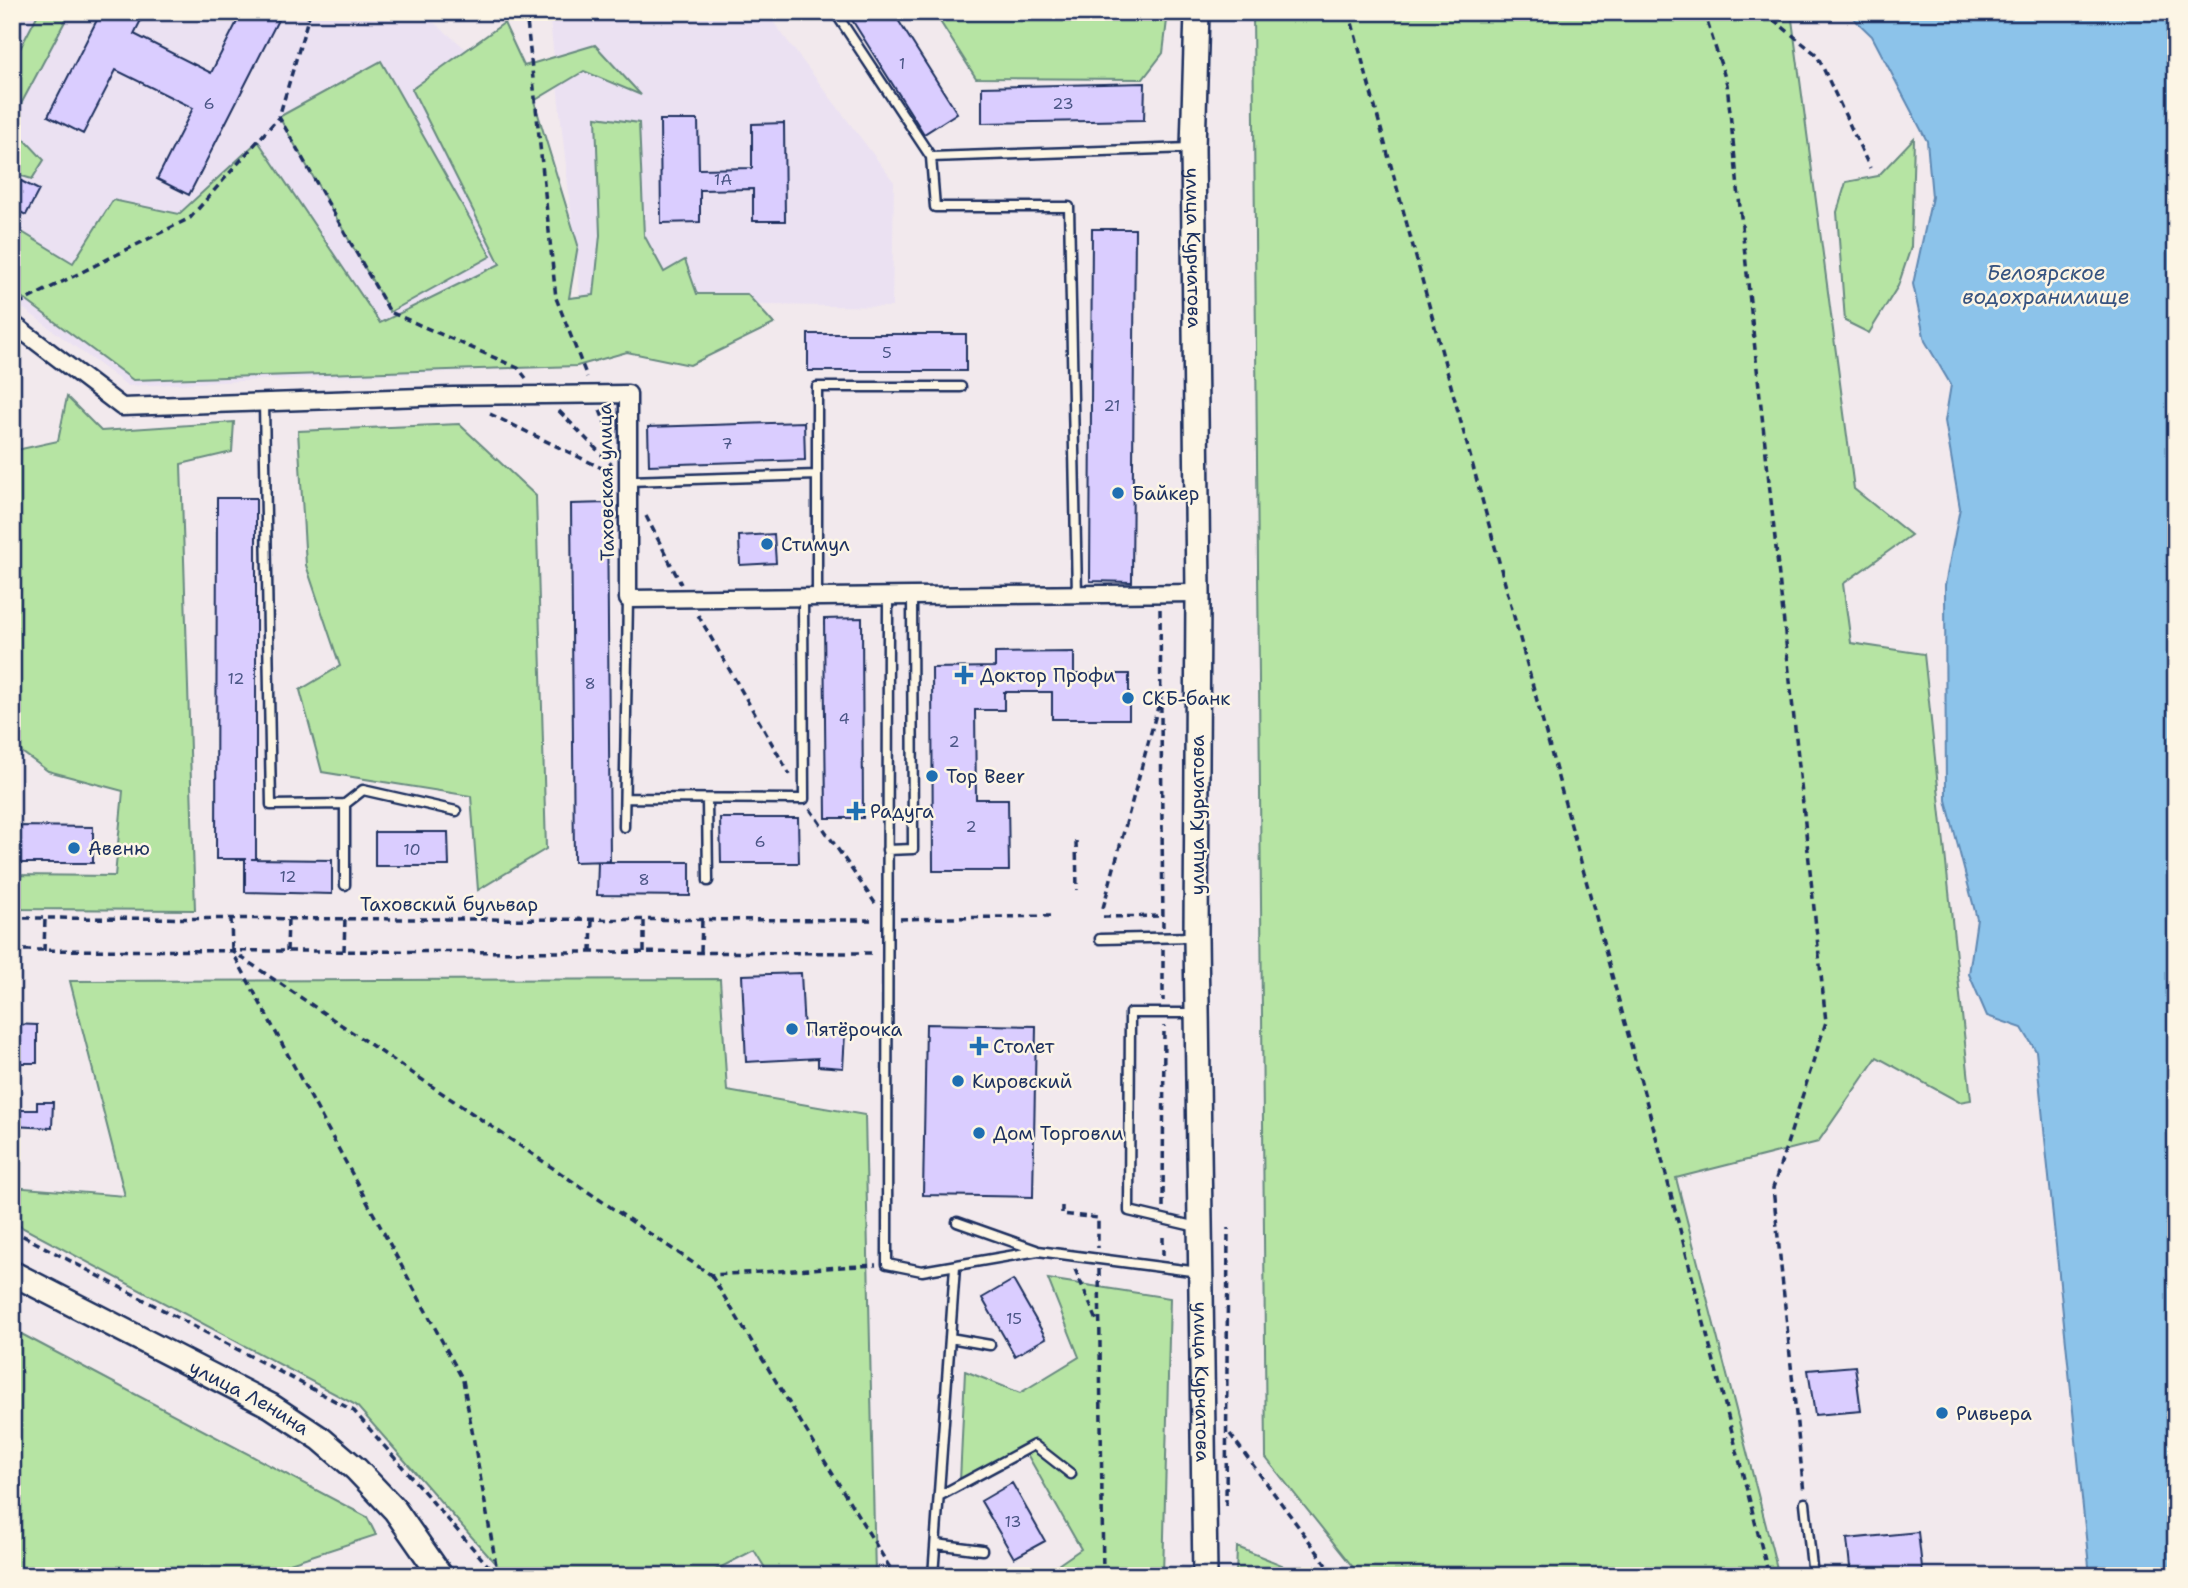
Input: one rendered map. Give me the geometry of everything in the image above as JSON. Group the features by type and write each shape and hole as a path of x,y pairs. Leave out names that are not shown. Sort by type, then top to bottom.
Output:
{"main road":[{"name":"улица Курчатова","path":"1197,12 1194,148 1198,593 1196,937 1205,1576"},
{"name":"улица Ленина","path":"12,1273 271,1406 321,1439 356,1469 395,1510 441,1576"}],"street":[{"name":"Таховская улица","path":"12,323 122,407 453,396 628,394 628,599"},
{"path":"628,599 1198,593"}],"lane":[{"path":"835,12 931,157 935,207 1069,207 1077,594"},
{"path":"931,157 1194,148"},
{"path":"625,798 804,799 810,597 817,475 817,387 961,387"},
{"path":"264,402 271,805 345,804 363,790 456,811"},
{"path":"628,481 817,475"},
{"path":"888,596 887,1264 922,1271 1038,1251"},
{"path":"887,850 913,849 912,596"},
{"path":"624,827 628,599"},
{"path":"707,799 708,881"},
{"path":"345,804 345,885"},
{"path":"1100,939 1196,937"},
{"path":"1198,1013 1130,1013 1129,1211 1200,1228"},
{"path":"957,1222 1038,1251 1200,1272"},
{"path":"933,1576 955,1267"},
{"path":"950,1338 990,1345"},
{"path":"939,1496 1034,1444 1071,1474"},
{"path":"1805,1503 1813,1576"},
{"path":"936,1545 982,1550"}],"path":[{"path":"18,304 190,218 279,117 310,12"},
{"path":"526,12 556,298 613,444"},
{"path":"1349,12 1658,1144 1769,1576"},
{"path":"1704,12 1727,84 1826,1022 1773,1188 1805,1503"},
{"path":"1764,12 1818,55 1870,168"},
{"path":"279,117 390,312 517,369 628,481 688,598 804,799 886,920"},
{"path":"453,396 628,481"},
{"path":"1103,908 1161,697"},
{"path":"1076,841 1077,890"},
{"name":"Таховский бульвар","path":"12,918 886,920 1050,916"},
{"path":"1103,917 1163,916"},
{"path":"44,951 45,918"},
{"path":"231,918 232,951 463,1380 498,1576"},
{"path":"287,951 288,918"},
{"path":"344,951 345,918"},
{"path":"591,952 592,919"},
{"path":"644,919 644,952"},
{"path":"701,952 702,919"},
{"path":"12,950 886,953"},
{"path":"232,951 710,1275 895,1576"},
{"path":"1062,1206 1062,1214 1098,1218 1103,1576"},
{"path":"1226,1511 1229,1432 1228,1228"},
{"path":"1069,1255 1099,1325"},
{"path":"710,1275 887,1264"},
{"path":"1229,1432 1335,1576"}],"shaded area":[{"path":"31,12 421,12 482,62 541,368 128,386 12,300 12,49"},
{"path":"549,12 648,12 771,19 894,182 892,307 581,302"}],"green space":[{"path":"39,12 70,12 12,121 12,64"},
{"path":"934,12 1168,12 1163,53 1143,79 976,78"},
{"path":"1253,12 1791,12 1854,489 1911,535 1843,584 1851,643 1924,654 1971,1100 1959,1102 1877,1057 1818,1142 1676,1178 1779,1576 1360,1576 1266,1458"},
{"path":"504,23 524,66 595,45 641,95 584,71 534,101 578,245 569,298 594,295 600,235 596,117 639,123 644,235 664,272 685,260 697,294 747,294 774,324 690,365 627,352 577,366 133,380 12,290 12,226 73,263 113,200 179,214 258,141 380,323 500,264 412,89"},
{"path":"381,61 491,256 390,312 279,117"},
{"path":"12,126 44,160 32,179 12,173"},
{"path":"1914,138 1911,247 1898,286 1869,333 1845,321 1837,212 1846,182 1878,176"},
{"path":"67,397 101,431 234,422 232,452 181,464 195,910 12,909 12,875 115,876 123,791 48,771 12,745 12,451 58,441"},
{"path":"459,424 536,496 546,849 478,890 471,796 322,772 300,690 340,666 306,565 298,431"},
{"path":"720,979 727,1091 865,1115 875,1576 770,1576 754,1550 704,1576 506,1576 356,1405 12,1222 12,1187 125,1196 70,981"},
{"path":"1048,1279 1170,1298 1163,1576 1042,1576 1081,1549 1027,1454 960,1481 965,1371 1020,1393 1079,1357"},
{"path":"12,1329 367,1517 376,1535 250,1576 12,1576"},
{"path":"1237,1547 1282,1565 1290,1576 1236,1576"}],"water":[{"name":"Белоярское водохранилище","path":"1847,12 2176,12 2176,1576 2090,1576 2036,1051 2022,1028 1987,1016 1969,974 1977,919 1946,800 1945,585 1960,508 1945,421 1951,385 1925,341 1913,284 1932,197 1927,141 1872,36"}],"building":[{"path":"101,12 145,12 134,34 211,73 242,12 263,12 278,20 189,195 157,179 193,108 116,70 83,134 48,116"},
{"path":"847,12 893,12 957,113 924,134"},
{"path":"1145,83 1144,120 982,123 982,87"},
{"path":"660,120 698,120 699,169 752,168 752,124 784,123 785,221 753,221 753,189 700,190 700,222 661,223"},
{"path":"17,179 39,190 26,215 12,208 12,189"},
{"path":"1092,229 1135,229 1132,582 1090,581"},
{"path":"808,334 966,334 966,371 808,371"},
{"path":"804,422 805,460 649,465 648,427"},
{"path":"217,498 256,498 256,859 251,859 332,860 332,894 245,892 245,859 216,859"},
{"path":"607,503 610,861 574,862 571,504"},
{"path":"774,534 776,563 740,565 739,536"},
{"path":"862,618 863,818 826,818 824,619"},
{"path":"1074,652 1074,674 1129,674 1129,719 1052,719 1052,692 1004,692 1004,710 975,710 976,799 1008,799 1009,871 933,871 932,668 995,667 995,653"},
{"path":"720,818 798,818 799,863 721,863"},
{"path":"17,826 93,827 93,863 17,863"},
{"path":"375,832 448,832 449,866 375,866"},
{"path":"598,862 690,862 690,896 597,895"},
{"path":"801,973 804,1032 845,1034 843,1068 818,1066 818,1058 746,1062 742,975"},
{"path":"12,1024 37,1025 37,1063 12,1063"},
{"name":"Дом Торговли","path":"926,1024 1036,1026 1033,1197 923,1195"},
{"path":"37,1102 53,1102 52,1128 12,1126 12,1110 37,1110"},
{"path":"1013,1280 1046,1338 1015,1356 982,1298"},
{"path":"1855,1366 1861,1411 1815,1415 1808,1370"},
{"path":"1012,1483 1045,1541 1014,1558 981,1501"},
{"path":"1918,1532 1923,1576 1851,1576 1847,1539"}],"place":[{"name":"Байкер","path":"1118,493"},
{"name":"Стимул","path":"767,544"},
{"name":"Доктор Профи","path":"964,675"},
{"name":"СКБ-банк","path":"1128,698"},
{"name":"Top Beer","path":"932,776"},
{"name":"Радуга","path":"856,811"},
{"name":"Авеню","path":"74,848"},
{"name":"Пятёрочка","path":"792,1029"},
{"name":"Столет","path":"979,1046"},
{"name":"Кировский","path":"958,1081"},
{"name":"Дом Торговли","path":"979,1133"},
{"name":"Ривьера","path":"1942,1413"}]}
